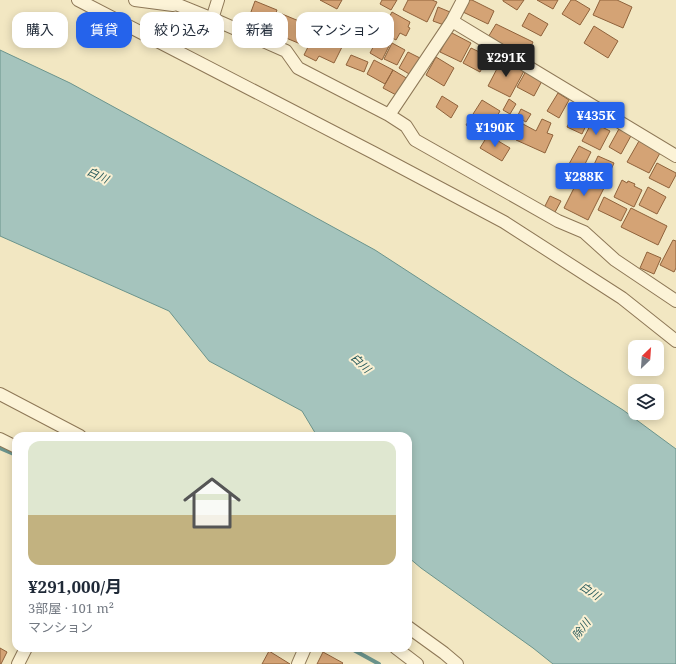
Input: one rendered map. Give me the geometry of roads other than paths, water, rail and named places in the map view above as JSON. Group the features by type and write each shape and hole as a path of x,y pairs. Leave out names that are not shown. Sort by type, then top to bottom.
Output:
{"street":[{"path":"78,0 504,222 622,298 676,341"},
{"path":"135,0 180,6"},
{"path":"166,0 195,12"},
{"path":"214,12 218,0"},
{"path":"389,115 452,21 463,0"},
{"path":"452,21 676,156"},
{"path":"224,24 286,51 298,68 389,115 406,126 415,140 558,221 584,232 615,260 676,301"},
{"path":"0,394 72,432"},
{"path":"0,439 12,445"},
{"path":"412,630 457,664"},
{"path":"18,664 24,652"},
{"path":"298,664 303,652"},
{"path":"401,652 417,664"}],"water":[{"name":"白川","path":"0,50 70,83 375,250 623,410 628,414 628,420 637,420 676,449 676,664 553,664 412,560 412,432 315,432 302,411 209,361 169,311 0,236"}],"waterway":[{"name":"除川","path":"0,448 12,453"},
{"name":"除川","path":"357,652 379,664"}]}
